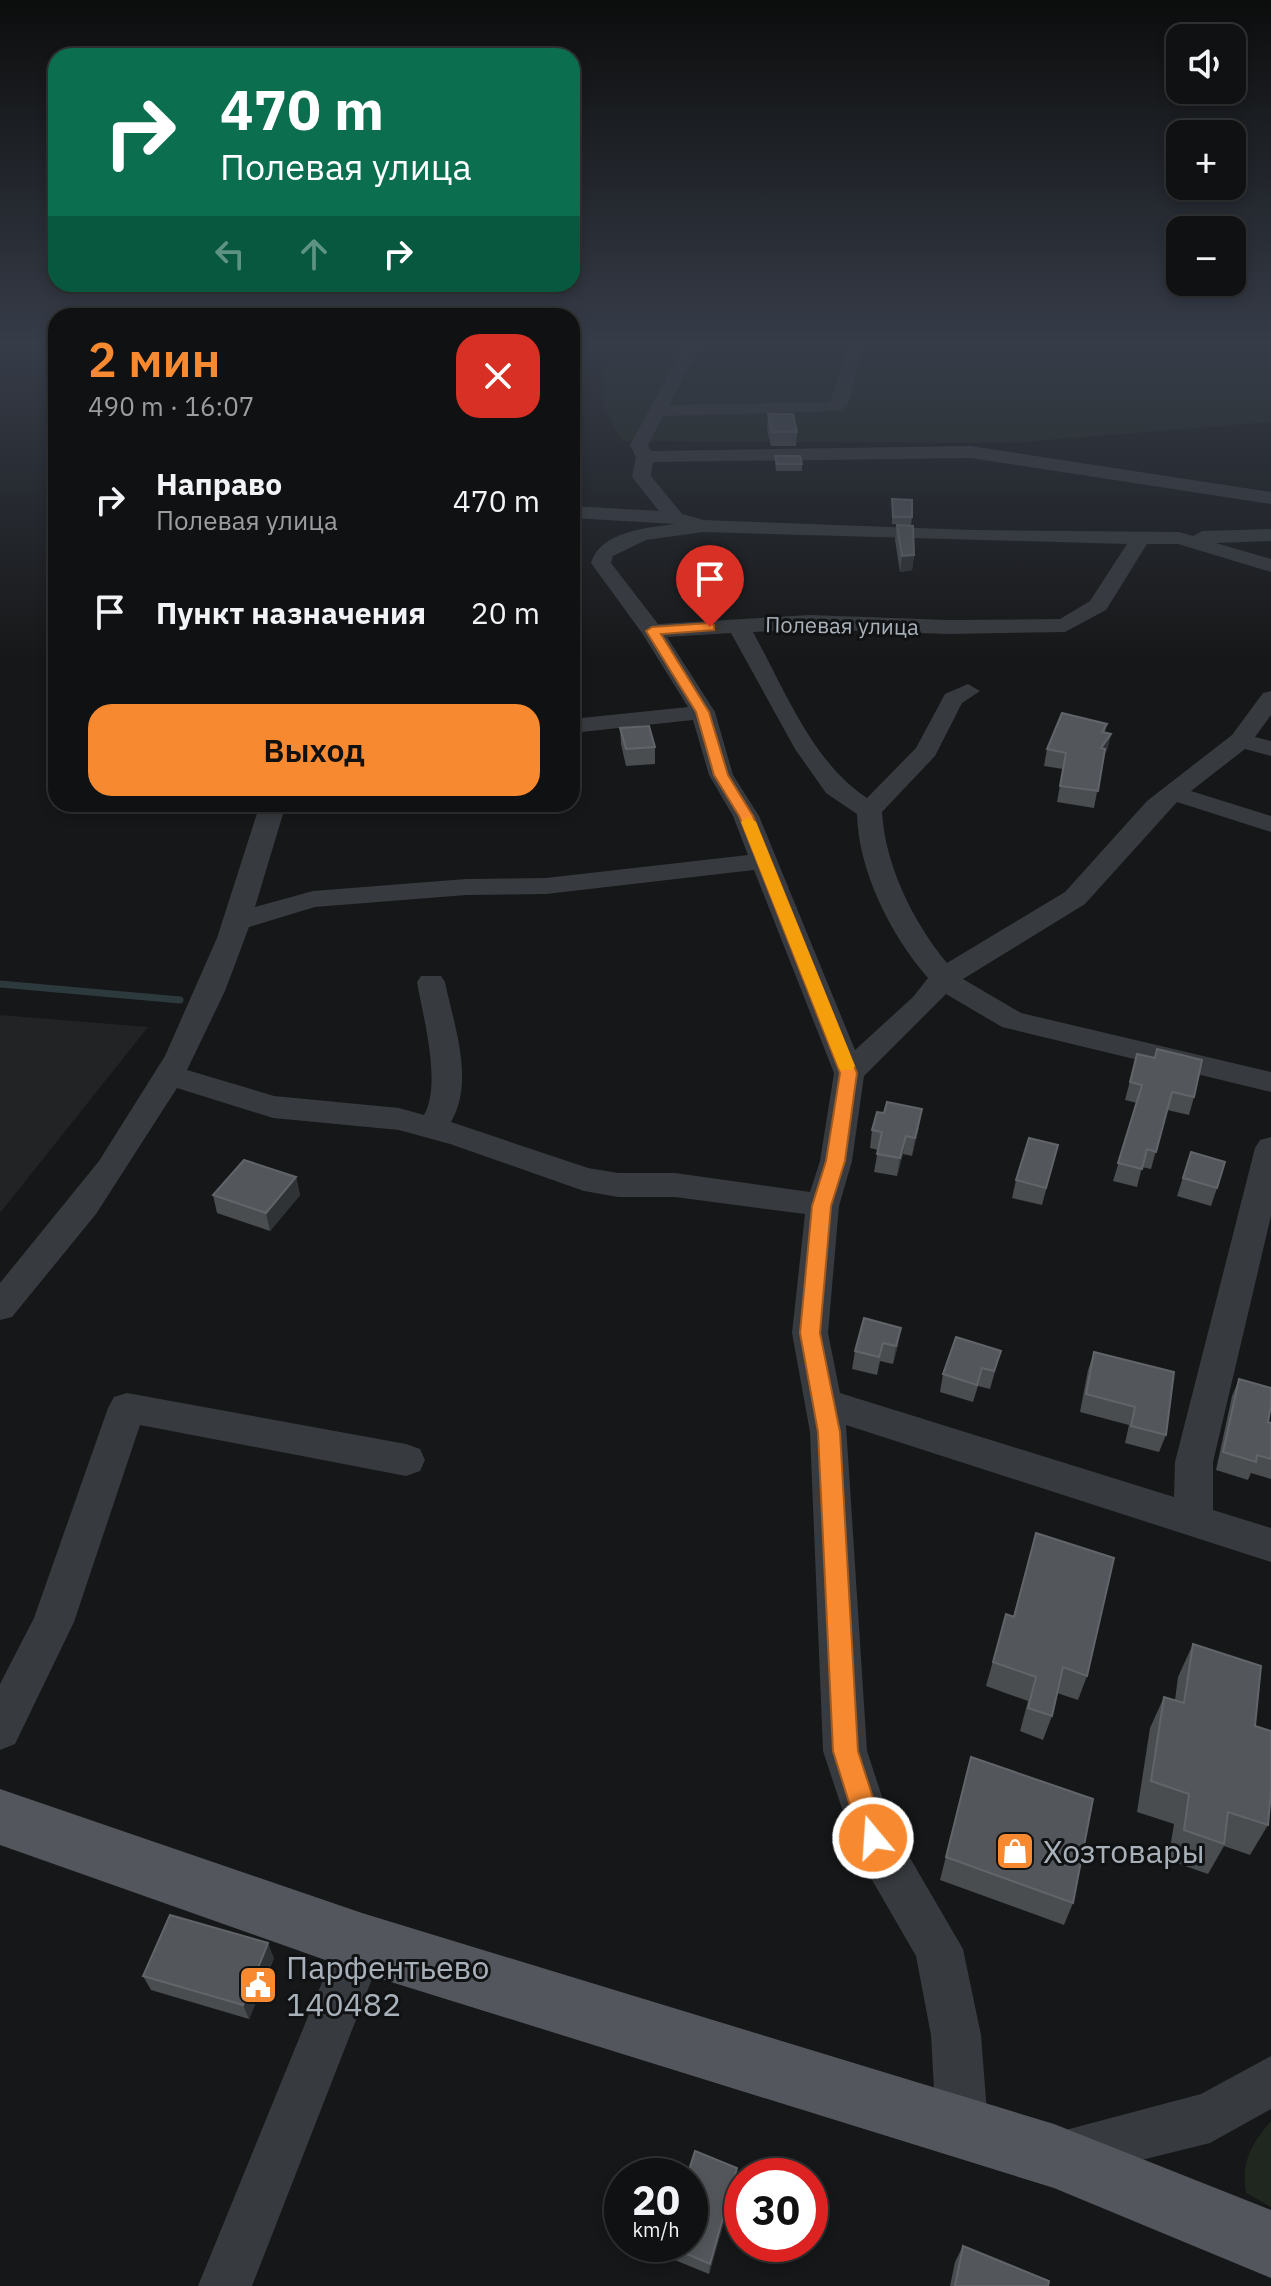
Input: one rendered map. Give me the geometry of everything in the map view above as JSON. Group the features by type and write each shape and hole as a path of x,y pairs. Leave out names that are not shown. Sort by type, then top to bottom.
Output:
{"main road":[{"path":"0,1817 362,1943 1054,2156 1271,2244"}],"street":[{"path":"640,448 645,457 641,477 675,518"},
{"path":"645,457 971,452 1271,498"},
{"path":"580,512 675,518 703,526"},
{"path":"962,2126 956,2035 939,1949 873,1838 845,1751 830,1447 810,1333 822,1206 836,1161 849,1073 746,816 721,775 703,712 652,631 601,563 604,553 642,535 703,526 973,536 1179,538 1271,535"},
{"name":"Полевая улица","path":"652,631 810,622 948,627 1065,625 1098,605 1141,537"},
{"path":"1179,538 1271,566"},
{"path":"738,625 804,744 835,788 869,811"},
{"path":"968,691 953,699 926,751 869,811 870,837 900,909 925,956 943,978 975,1002 1012,1020 1271,1082"},
{"path":"849,1073 923,1004 943,978 1075,898 1156,806 1241,740 1271,698"},
{"path":"580,725 703,712"},
{"path":"1241,740 1271,749"},
{"path":"1173,793 1271,824"},
{"path":"0,1307 90,1196 168,1075 199,1018 238,921 271,812"},
{"path":"238,921 313,899 466,887 546,886 765,861"},
{"path":"431,982 446,1065 446,1104 432,1128"},
{"path":"168,1075 273,1107 399,1119 584,1179 618,1185 675,1185 822,1206"},
{"path":"1193,1521 1194,1462 1271,1148"},
{"path":"824,1403 1271,1545"},
{"path":"0,1729 53,1622 127,1408 406,1460"},
{"path":"225,2286 362,1943"},
{"path":"1054,2156 1210,2117 1271,2081"}],"shaded area":[{"path":"0,1015 148,1027 0,1213"},
{"path":"1271,2121 1271,2207 1246,2193 1245,2172 1249,2154"}],"building":[{"path":"775,456 800,456 802,464 777,464"},
{"path":"892,499 912,500 912,517 893,517"},
{"path":"897,525 913,526 914,555 902,556"},
{"path":"1062,713 1107,724 1102,732 1111,734 1101,748 1105,749 1098,791 1060,786 1066,753 1047,749"},
{"path":"649,726 655,747 626,749 620,728"},
{"path":"1157,1049 1202,1060 1194,1097 1172,1092 1156,1152 1147,1149 1142,1169 1118,1163 1142,1085 1130,1082 1137,1054 1155,1058"},
{"path":"887,1102 922,1109 915,1138 906,1136 900,1158 877,1154 882,1132 872,1130 877,1112 884,1113"},
{"path":"1029,1138 1058,1145 1046,1188 1016,1180"},
{"path":"1191,1152 1225,1162 1217,1188 1183,1178"},
{"path":"244,1160 296,1177 266,1213 213,1195"},
{"path":"864,1318 901,1328 896,1346 883,1343 879,1357 855,1351"},
{"path":"956,1337 1001,1351 994,1371 982,1368 977,1385 943,1374"},
{"path":"1094,1352 1174,1372 1166,1435 1131,1426 1135,1407 1086,1394"},
{"path":"1239,1379 1271,1388 1268,1422 1271,1423 1271,1459 1257,1455 1256,1462 1223,1452"},
{"path":"1036,1533 1114,1558 1087,1676 1063,1667 1052,1716 1028,1708 1036,1677 993,1662 1006,1614 1014,1617"},
{"path":"1193,1644 1261,1666 1255,1726 1271,1731 1268,1825 1228,1812 1224,1844 1184,1830 1189,1794 1151,1781 1164,1697 1184,1703"},
{"path":"971,1757 1093,1799 1073,1903 946,1857"},
{"path":"170,1915 268,1943 243,2005 143,1976"},
{"path":"695,2151 724,2163 724,2214 710,2264 705,2262 708,2262 708,2158 693,2158"},
{"path":"963,2246 1049,2281 1048,2286 955,2286"}],"waterway":[{"path":"0,984 180,1000"}],"slow traffic":[{"path":"748,822 846,1066"}],"place":[{"name":"Хозтовары","path":"1015,1851"},
{"name":"Парфентьево 140482","path":"258,1985"}],"route":[{"path":"710,627 652,631 703,712 721,775 746,816 849,1073 836,1161 822,1206 810,1333 829,1432 845,1751 873,1838"}]}
